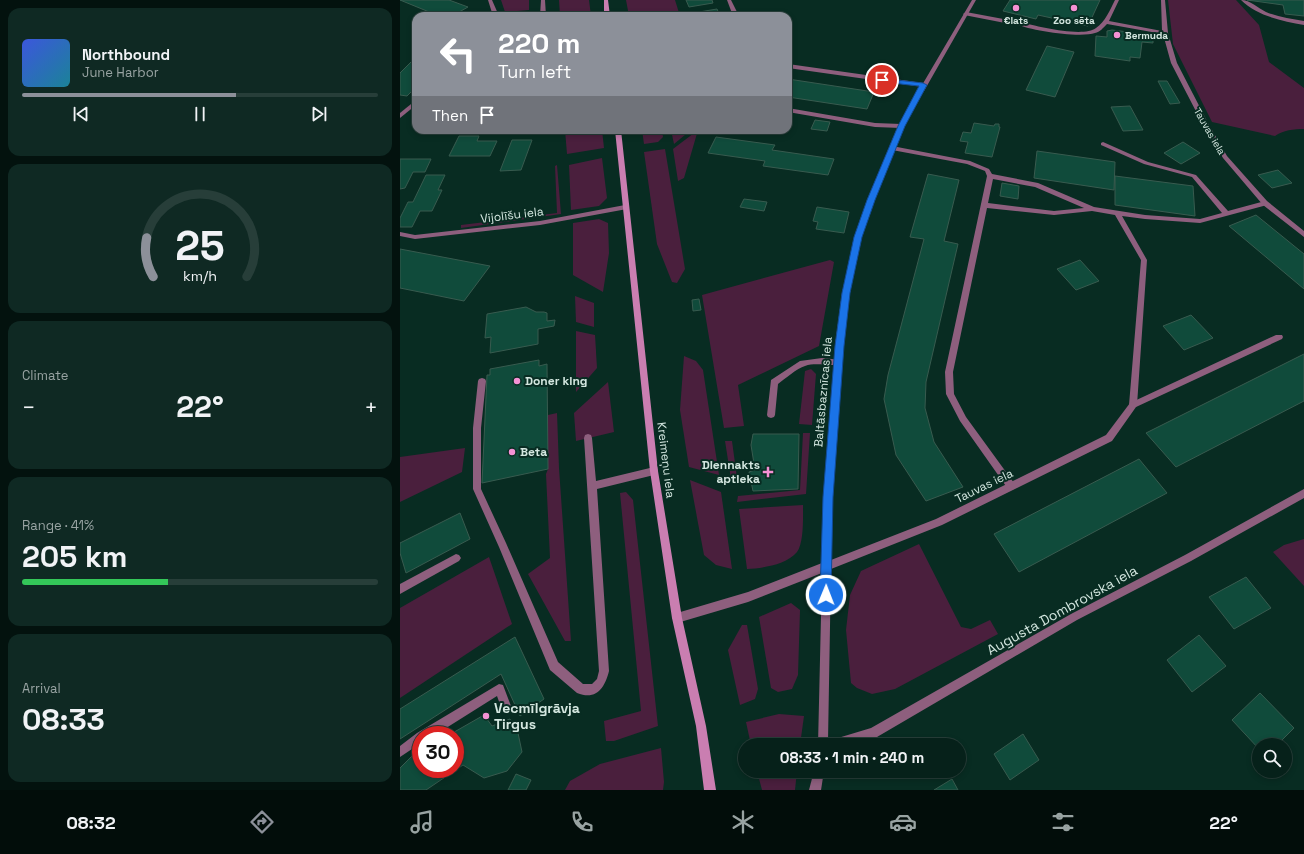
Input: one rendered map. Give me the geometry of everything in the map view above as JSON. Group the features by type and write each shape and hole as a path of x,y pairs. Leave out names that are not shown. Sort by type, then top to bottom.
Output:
{"main road":[{"path":"606,0 607,12"},
{"name":"Kreimeņu iela","path":"618,134 654,471 677,618 701,726 710,790"}],"street":[{"path":"490,0 494,12"},
{"path":"543,0 543,12"},
{"path":"729,0 734,12"},
{"name":"Baltāsbaznīcas iela","path":"823,738 828,492 838,362 846,293 854,254 871,200 901,126 923,85 974,0"},
{"path":"966,14 1072,34 1093,33 1106,22 1117,0"},
{"name":"Tauvas iela","path":"1163,0 1165,33 1174,63 1205,123 1225,157 1265,203 1304,234"},
{"path":"1242,0 1280,18 1304,23"},
{"path":"1106,22 1165,33"},
{"path":"792,67 923,85"},
{"path":"400,116 412,106"},
{"path":"792,111 874,125 901,126"},
{"path":"1102,144 1146,163 1194,176 1226,213"},
{"path":"892,148 968,162 987,170 990,176 949,372 950,394 963,419 1011,486"},
{"path":"990,176 1036,185 1093,209"},
{"path":"984,205 1054,213 1093,209 1145,217 1200,221 1265,203"},
{"name":"Vijolīšu iela","path":"400,234 415,236 540,225 625,207"},
{"path":"1117,212 1144,260 1133,405"},
{"name":"Tauvas iela","path":"677,618 748,598 939,522 1109,438 1133,405 1279,337"},
{"path":"770,415 774,382 803,363 822,361 838,362"},
{"path":"482,381 477,428 477,489 554,666 581,689 594,689 601,682 604,671 588,438"},
{"path":"592,486 654,471"},
{"name":"Augusta Dombrovska iela","path":"856,738 873,733 1074,617 1188,558 1304,493"},
{"path":"400,589 456,558"},
{"path":"439,726 499,689 506,706"},
{"path":"400,752 412,743"},
{"path":"815,790 818,778"}],"shaded area":[{"path":"501,0 529,0 529,10 505,12"},
{"path":"559,0 589,0 590,12 560,12"},
{"path":"626,0 675,0 679,12 628,12"},
{"path":"1168,0 1236,0 1259,25 1269,62 1304,88 1304,129 1289,130 1275,136 1212,122 1173,44"},
{"path":"565,134 602,134 604,148 567,154"},
{"path":"643,134 663,134 663,137 658,142 644,144"},
{"path":"672,134 686,134 674,144"},
{"path":"693,134 697,134 684,178 678,181 673,149"},
{"path":"665,149 685,269 677,283 672,282 657,244 644,152"},
{"path":"602,158 607,198 599,206 571,210 569,165"},
{"path":"557,165 561,214 461,228 461,225 557,213 555,166"},
{"path":"599,219 608,223 609,253 603,292 573,275 573,223"},
{"path":"830,260 834,262 819,346 738,385 744,426 724,428 702,295"},
{"path":"575,296 594,303 594,327 576,322"},
{"path":"576,331 595,335 597,368 576,392"},
{"path":"684,356 696,361 703,370 719,475 689,467 680,410"},
{"path":"811,369 816,374 812,425 799,424 805,371"},
{"path":"608,382 614,432 576,441 574,413"},
{"path":"557,413 559,468 571,641 565,641 528,574 550,558 546,474 548,469 548,415"},
{"path":"803,433 810,433 806,494 737,502 738,496 800,490"},
{"path":"725,441 732,441 737,478 731,479"},
{"path":"465,448 462,472 400,502 400,457"},
{"path":"690,480 721,492 732,569 716,565 704,555"},
{"path":"626,492 633,500 658,726 614,741 606,741 604,721 641,711 620,493"},
{"path":"803,505 802,536 797,552 781,563 767,567 747,569 739,509"},
{"path":"1304,539 1304,586 1273,552 1284,545"},
{"path":"919,544 961,627 971,629 990,620 998,634 895,689 872,694 857,688 851,683 846,630 850,595 861,571"},
{"path":"489,557 512,624 400,698 400,608"},
{"path":"791,603 800,610 798,675 792,689 778,692 771,688 759,617"},
{"path":"742,625 747,625 758,689 755,699 740,705 728,650"},
{"path":"779,714 804,716 801,738 749,738 746,722"},
{"path":"661,748 664,782 663,790 565,790 570,781 600,764"},
{"path":"759,778 796,778 795,790 762,790"}],"building":[{"path":"400,0 449,0 468,7 459,12 429,12"},
{"path":"686,0 712,0 713,3 689,7"},
{"path":"1010,0 1100,0 1088,26 1038,15 1036,19 1003,11"},
{"path":"1247,0 1304,0 1304,16 1285,14 1283,5"},
{"path":"717,9 718,12 699,12"},
{"path":"1112,30 1153,35 1153,43 1142,42 1140,58 1130,57 1130,61 1095,56 1096,36 1107,37 1107,31"},
{"path":"1047,46 1074,52 1055,97 1026,90"},
{"path":"412,61 412,91 407,96 400,95 400,73"},
{"path":"792,80 874,92 867,109 792,98"},
{"path":"1158,81 1167,81 1180,103 1170,104"},
{"path":"1130,106 1143,130 1123,131 1111,107"},
{"path":"815,120 830,122 827,131 811,129"},
{"path":"974,123 994,126 995,124 999,124 1000,127 992,157 965,153 968,142 960,141 963,132 971,133"},
{"path":"459,136 479,136 477,141 497,141 490,156 449,156"},
{"path":"716,137 775,145 772,150 834,159 828,175 763,166 765,161 708,153"},
{"path":"512,140 532,140 521,170 500,171"},
{"path":"1183,142 1200,153 1181,164 1164,153"},
{"path":"1037,151 1115,162 1114,190 1034,178"},
{"path":"400,159 431,159 425,172 413,172 405,188 400,189"},
{"path":"1278,170 1292,183 1272,188 1258,175"},
{"path":"928,174 959,180 944,241 958,244 926,382 925,408 934,442 963,487 926,501 896,455 884,399 888,375 924,239 910,237"},
{"path":"426,175 445,175 438,190 442,190 432,211 420,211 412,227 400,227 400,218 408,202 413,202"},
{"path":"1115,176 1193,186 1195,216 1115,205"},
{"path":"1002,183 1019,186 1018,199 1000,196"},
{"path":"744,199 767,202 764,211 740,207"},
{"path":"817,207 849,212 844,233 816,229 818,222 813,221"},
{"path":"1256,215 1304,254 1304,289 1229,226"},
{"path":"400,249 490,266 464,301 400,288"},
{"path":"1080,260 1099,281 1076,290 1057,269"},
{"path":"699,299 701,310 693,311 692,300"},
{"path":"526,307 536,312 547,313 547,321 555,320 554,326 538,329 538,344 490,353 491,337 485,338 487,314"},
{"path":"1191,315 1213,338 1184,350 1163,326"},
{"path":"1304,354 1304,401 1176,467 1146,433"},
{"path":"539,360 539,366 547,364 548,469 482,483 487,375 490,375 490,369"},
{"path":"753,434 799,434 798,489 753,491 749,472 755,470 751,445"},
{"path":"1139,459 1167,493 1019,572 994,534"},
{"path":"460,513 470,539 406,573 400,553 400,543"},
{"path":"1246,577 1271,608 1234,629 1209,597"},
{"path":"1199,635 1226,666 1192,692 1167,660"},
{"path":"515,637 544,699 520,716 501,674 420,726 412,726 412,731 400,739 400,709"},
{"path":"1260,693 1294,728 1284,738 1252,738 1252,741 1232,720"},
{"path":"484,715 492,726 510,719 518,733 522,752 507,771 484,778 464,766 464,726"},
{"path":"1023,734 1039,760 1010,780 994,754"},
{"path":"412,756 412,778 444,778 426,790 400,790 400,768"},
{"path":"516,774 531,780 526,790 508,790"},
{"path":"952,779 958,790 934,790"}],"place":[{"name":"€lats","path":"1016,8"},
{"name":"Zoo sēta","path":"1074,8"},
{"name":"Bermuda","path":"1117,35"},
{"name":"Doner king","path":"517,381"},
{"name":"Beta","path":"512,452"},
{"name":"Diennakts aptieka","path":"768,472"},
{"name":"Vecmīlgrāvja Tirgus","path":"486,716"}],"route":[{"path":"826,595 828,497 832,427 846,293 858,237 871,200 901,126 923,85 882,80"}]}
